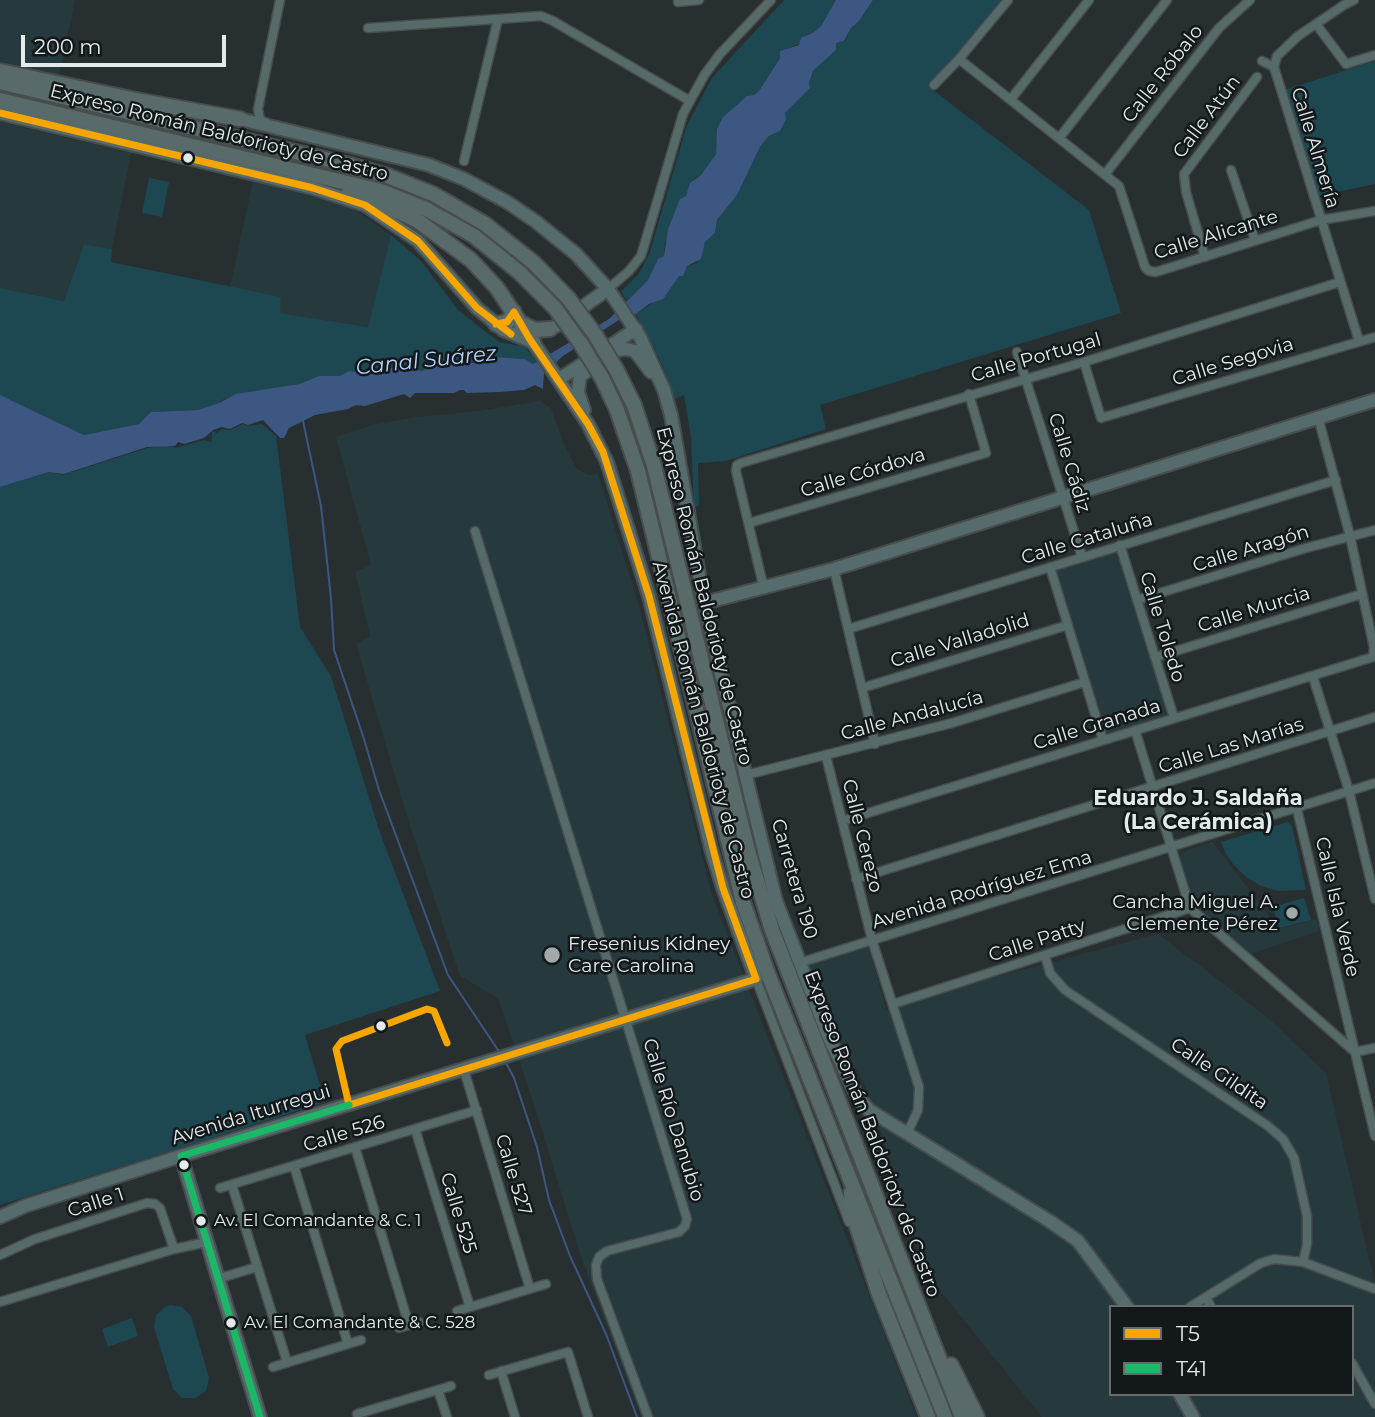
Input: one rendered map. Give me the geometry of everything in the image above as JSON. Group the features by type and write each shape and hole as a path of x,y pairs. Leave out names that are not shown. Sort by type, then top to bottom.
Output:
{"highway":[{"path":"0,71 240,120"},
{"name":"Expreso Román Baldorioty de Castro","path":"0,82 350,165 388,176 433,194 485,224 534,263 568,298 594,333 634,405 654,466 748,851 768,919 962,1417"},
{"name":"Expreso Román Baldorioty de Castro","path":"0,100 381,191 450,222 495,251 555,308 581,344 602,378 617,410 638,471 743,902 768,974 944,1417"},
{"path":"299,170 418,221 471,260 497,288 536,347"},
{"path":"496,324 518,318"},
{"path":"518,318 535,330 550,329"},
{"path":"850,1178 853,1214 879,1294 928,1417"},
{"path":"925,1322 977,1417"}],"street":[{"path":"240,120 252,118 258,109 279,0"},
{"path":"678,2 699,0"},
{"path":"934,85 1008,0"},
{"path":"1011,99 1089,0"},
{"path":"1059,137 1167,0"},
{"name":"Calle Róbalo","path":"1105,173 1219,28 1250,0"},
{"name":"Calle Almería","path":"1354,0 1342,2 1317,24 1298,36 1277,56 1274,67 1359,341"},
{"path":"0,113 313,188 365,205 418,241 477,308 496,324 536,347 550,329 608,289 629,271 641,256 690,101 720,54 766,2"},
{"path":"368,28 541,16 690,101"},
{"path":"464,161 498,19"},
{"path":"1317,24 1346,64 1375,55"},
{"path":"605,63 609,54"},
{"name":"Calle Alicante","path":"959,59 1119,186 1145,267 1149,271 1156,272 1321,220 1375,211"},
{"path":"1262,61 1274,67"},
{"name":"Calle Atún","path":"1205,257 1186,192 1184,174 1257,77"},
{"path":"258,109 262,122 308,132 316,137"},
{"name":"Carretera 190","path":"240,120 429,164 482,188 526,215 559,240 617,300 635,327 655,366 671,415 704,603 776,901 829,1038 856,1096 869,1110 1078,1241 1126,1305"},
{"path":"1231,170 1255,240"},
{"name":"Calle Portugal","path":"749,523 736,471 741,463 1084,362 1339,282"},
{"path":"560,382 635,327"},
{"name":"Calle Segovia","path":"1084,362 1101,418 1375,337"},
{"name":"Avenida Román Baldorioty de Castro","path":"536,347 589,424 607,462 649,596 723,888 870,1281 879,1294"},
{"path":"589,424 578,392 580,376 617,350 635,351 664,390"},
{"name":"Calle Cádiz","path":"1017,352 1082,557"},
{"name":"Calle Córdova","path":"749,523 986,453 969,394"},
{"path":"704,603 834,569 1375,400"},
{"path":"1318,417 1350,536 1362,594"},
{"name":"Calle Cataluña","path":"848,629 1336,480"},
{"path":"749,523 764,589"},
{"name":"Calle Aragón","path":"1137,600 1375,530"},
{"name":"Calle Río Danubio","path":"475,531 687,1219 685,1226 679,1231 607,1251 599,1257 596,1265 597,1279 648,1417"},
{"name":"Calle Toledo","path":"1120,545 1174,718"},
{"path":"1050,567 1103,740"},
{"path":"834,569 875,744"},
{"name":"Calle Murcia","path":"1156,657 1362,594"},
{"name":"Calle Granada","path":"842,821 1373,657 1374,648 1362,594"},
{"name":"Calle Valladolid","path":"862,688 1068,625"},
{"path":"1313,677 1349,791 1375,899"},
{"name":"Calle Andalucía","path":"746,775 952,723 1085,682"},
{"name":"Calle Las Marías","path":"856,879 1375,717"},
{"path":"1135,730 1190,908 1355,1052 1375,1048"},
{"name":"Calle Cerezo","path":"826,756 872,940 919,1087 918,1110 907,1134"},
{"name":"Avenida Rodríguez Ema","path":"799,963 1375,783"},
{"name":"Calle Isla Verde","path":"1297,809 1375,1136"},
{"name":"Calle Patty","path":"893,1003 1190,908"},
{"name":"Calle Gildita","path":"1045,956 1050,973 1065,990 1268,1126 1283,1139 1294,1158 1307,1216 1307,1244 1303,1262"},
{"name":"Avenida Iturregui","path":"0,1217 25,1206 181,1156 756,979"},
{"name":"Calle 527","path":"464,1070 530,1289"},
{"name":"Calle 526","path":"220,1188 477,1110"},
{"name":"Calle 525","path":"415,1129 470,1307"},
{"path":"355,1147 409,1325"},
{"path":"181,1156 260,1417"},
{"path":"294,1166 348,1344"},
{"path":"232,1185 287,1362"},
{"name":"Calle 1","path":"0,1255 27,1242 147,1203 155,1203 160,1208 174,1249"},
{"path":"0,1302 174,1249 207,1242"},
{"path":"1193,1305 1261,1263 1274,1259 1303,1262 1375,1289"},
{"path":"217,1279 257,1267"},
{"path":"457,1311 546,1284"},
{"path":"1206,1297 1210,1305"},
{"path":"399,1328 419,1322"},
{"path":"273,1367 361,1340"},
{"path":"489,1375 568,1352 588,1417"},
{"path":"1354,1367 1375,1404"},
{"path":"501,1371 515,1417"},
{"path":"357,1414 373,1413 451,1386"},
{"path":"438,1390 447,1417"},
{"path":"1181,1396 1193,1417"}],"shaded area":[{"path":"0,0 75,0 59,76 0,62"},
{"path":"784,0 836,0 821,26 807,34 799,44 780,51 780,58 759,91 747,96 723,117 717,136 716,154 701,175 695,178 665,243 664,256 658,260 648,280 627,301 621,291 638,275 649,255 687,125 712,78"},
{"path":"873,0 1001,0 929,87 1089,210 1121,313 820,405 826,429 726,461 698,463 699,506 694,507 691,437 684,395 675,399 660,360 636,314 657,300 679,275 683,275 687,266 697,263 705,242 715,233 717,220 737,195 761,145 769,136 780,131 786,119 785,113 810,88 813,71 836,50 836,43 845,41 851,28"},
{"path":"1375,61 1375,184 1318,196 1284,90"},
{"path":"0,122 131,153 112,249 84,244 64,301 0,288"},
{"path":"149,178 169,182 162,217 142,213"},
{"path":"253,181 351,207 391,235 368,327 279,313 281,297 230,288"},
{"path":"391,235 421,261 458,310 499,342 525,347 536,361 533,364 525,359 494,357 472,363 463,361 458,364 448,362 440,366 432,364 423,371 381,368 364,372 349,371 339,376 319,376 299,384 224,399 198,410 154,412 139,424 84,435 0,395 0,288 64,301 84,244 112,249 111,262 281,297 280,313 368,327"},
{"path":"540,401 551,408 563,442 577,469 588,475 598,474 639,606 712,895 917,1417 641,1417 580,1254 498,998 460,976 407,816 356,644 370,636 355,572 371,565 336,437 372,425 416,417 479,411"},
{"path":"243,424 262,424 276,436 300,627 331,676 380,833 440,991 305,1035 325,1102 0,1205 0,487 50,472 63,475 147,448 168,445 175,448 205,440 209,442 212,441 212,431 217,433 222,429 230,430"},
{"path":"1119,551 1168,717 1105,736 1054,572"},
{"path":"1288,822 1292,826 1306,890 1278,891 1261,886 1246,877 1233,864 1221,842"},
{"path":"1212,841 1279,929 1316,919 1319,931 1250,954 1194,906 1179,854"},
{"name":"Cancha Miguel A. Clemente Pérez","path":"1304,898 1311,920 1279,928 1273,907"},
{"path":"1158,934 1266,1016 1326,1073 1375,1284 1375,1417 1042,1417 926,1273 868,1092 836,1032 808,965 868,945 886,1009"},
{"path":"170,1305 182,1307 191,1316 209,1378 206,1391 195,1398 182,1398 173,1389 154,1327 156,1315"},
{"path":"132,1318 138,1336 108,1347 102,1329"}],"water":[{"name":"Canal Suárez","path":"836,0 873,0 844,41 836,43 836,50 813,71 810,88 785,113 786,119 780,131 769,136 761,145 737,195 717,220 715,233 705,242 701,259 687,266 683,276 679,276 663,299 619,320 563,356 544,373 543,389 535,385 524,390 500,392 467,393 460,390 454,393 415,393 410,398 404,394 365,406 356,405 315,415 289,428 284,438 280,438 263,420 248,425 242,423 230,429 222,427 213,430 204,438 184,444 178,442 175,446 147,447 64,474 49,472 0,487 0,395 84,435 139,424 151,412 198,410 236,394 299,384 319,376 339,376 349,371 405,368 423,371 432,364 440,366 451,361 458,364 463,361 472,363 494,357 525,359 533,364 609,319 648,280 658,259 664,256 668,229 680,199 686,196 690,183 701,175 716,154 717,129 723,117 747,96 759,91 780,58 780,51 799,45 801,38 821,26"}],"waterway":[{"path":"303,421 321,506 334,650 379,790 448,975 500,1053"},
{"path":"505,1061 514,1078 537,1147 549,1200 570,1256 606,1334 637,1417"}],"transit line":[{"name":"T5","path":"0,113 313,188 365,205 418,241 477,308 511,334"},
{"name":"T5","path":"496,324 507,322 514,312 588,424 603,452 649,596 723,888 756,979"},
{"name":"T5","path":"349,1105 756,979"},
{"name":"T5","path":"349,1105 336,1049 342,1041 427,1009 434,1011 447,1043"},
{"name":"T41","path":"181,1156 349,1105"},
{"name":"T41","path":"181,1156 260,1417"}],"place":[{"name":"Cancha Miguel A. Clemente Pérez","path":"1292,913"},
{"name":"Fresenius Kidney Care Carolina","path":"552,955"},
{"name":"Av. El Comandante & C. 1","path":"201,1221"},
{"name":"Av. El Comandante & C. 528","path":"231,1323"}],"district":[{"name":"Eduardo J. Saldaña (La Cerámica)","path":"1198,811"}]}
